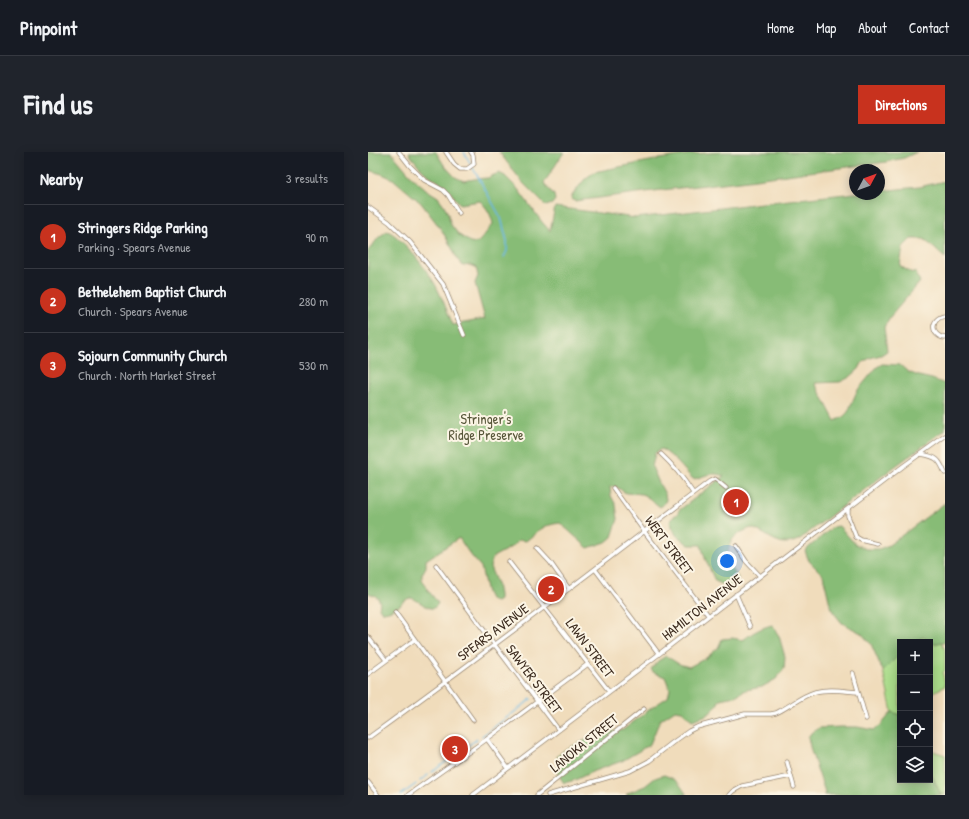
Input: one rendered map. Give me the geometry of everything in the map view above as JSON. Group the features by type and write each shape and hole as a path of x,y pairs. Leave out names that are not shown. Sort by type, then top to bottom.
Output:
{"street":[{"path":"399,152 424,180 443,190 459,212"},
{"path":"446,152 454,164 460,169 468,169 474,164 473,155 471,152"},
{"path":"368,207 389,222 420,253 443,284 464,335"},
{"path":"945,316 937,318 934,332 940,337 945,338"},
{"name":"HAMILTON AVENUE","path":"473,795 848,510 902,467 945,436"},
{"path":"661,454 681,475 693,493"},
{"path":"921,454 932,456 937,459 945,473"},
{"name":"SPEARS AVENUE","path":"368,738 595,570 710,481 715,479 726,488"},
{"name":"WERT STREET","path":"613,488 708,615"},
{"path":"848,510 848,516 856,537 861,540 878,544"},
{"path":"736,546 746,561 760,576"},
{"path":"536,548 550,562 569,589"},
{"name":"LAWN STREET","path":"509,562 609,691"},
{"name":"SAWYER STREET","path":"436,565 558,729"},
{"path":"595,570 659,654"},
{"path":"736,594 750,627"},
{"path":"395,612 473,720"},
{"path":"368,637 386,660"},
{"path":"368,674 414,640"},
{"path":"408,795 588,664"},
{"path":"853,673 866,719"},
{"path":"548,795 630,771 649,761 689,731 698,727 745,714 776,713 814,692 823,690 858,692"},
{"name":"LANOKA STREET","path":"537,795 644,709"},
{"path":"486,739 508,768"},
{"path":"786,762 794,787"},
{"path":"729,795 742,786 791,776"},
{"path":"368,782 378,795"}],"green space":[{"name":"Stringer's Ridge Preserve","path":"368,152 391,152 412,177 438,197 444,205 451,225 459,235 470,242 477,243 493,224 487,209 480,201 460,204 445,186 424,172 409,152 436,152 444,165 455,177 464,181 488,178 499,173 505,176 517,188 550,231 555,207 636,218 849,194 849,200 885,200 885,190 919,187 945,181 945,258 924,239 911,239 903,247 900,266 910,272 916,273 920,282 890,317 884,327 887,351 862,363 859,369 850,377 840,382 815,383 835,421 843,417 848,412 857,391 877,367 882,364 900,365 908,372 945,384 945,430 800,539 790,543 782,543 751,528 735,536 730,543 726,560 738,578 737,584 726,586 715,581 701,545 689,545 676,535 670,522 674,516 679,513 678,511 724,476 711,474 693,479 674,459 661,449 655,453 652,467 665,494 666,500 660,507 644,495 626,493 616,487 610,487 611,496 616,505 618,519 612,537 606,542 588,548 560,523 545,527 526,541 519,540 513,546 493,557 490,567 497,584 499,595 499,600 496,602 490,599 487,593 481,567 459,538 426,560 426,567 422,574 422,579 427,589 438,603 435,607 429,608 410,598 393,609 382,612 379,608 380,602 378,598 368,593 368,251 379,237 387,231 393,234 407,247 429,274 453,325 485,319 475,283 478,276 476,267 470,265 463,266 457,259 441,229 421,203 393,179 368,170"},
{"path":"499,152 564,152 544,183 554,195 555,200 552,204 546,206 523,183"},
{"path":"725,152 917,152 904,158 886,162 849,164 849,167 575,201 571,199 573,194 585,179 594,172 691,154"},
{"path":"945,503 945,643 941,642 934,644 933,639 923,637 919,639 897,639 897,657 883,671 871,644 861,633 842,623 834,613 830,604 823,575 809,561 805,551 833,527 839,526 855,544 866,549 879,549 889,545"},
{"path":"772,625 779,636 785,657 784,669 776,679 762,687 746,690 735,696 720,699 712,711 702,717 692,720 682,711 675,710 660,720 650,744 622,761 564,783 557,773 560,767 557,756 566,749 602,733 623,730 668,697 670,689 665,677 653,672 651,669 658,661 666,656 679,664 689,667 706,658 718,648 722,639 732,638 743,640 756,631"},
{"path":"941,642 945,650 945,670 943,673 945,686 933,692 933,643 934,644"},
{"path":"897,657 897,714 892,712 883,671"},
{"path":"892,712 897,714 897,783 933,783 933,778 941,795 824,795 825,792 811,751 808,737 812,732 819,728 840,727 857,727 874,730 880,726"},
{"path":"933,751 945,755 945,795 941,795 933,778"},
{"path":"664,775 676,781 687,795 626,795 645,786 655,778"}],"waterway":[{"path":"464,152 501,218 507,241 507,251 504,257"},
{"path":"537,693 546,685"},
{"path":"482,736 531,699"},
{"path":"432,772 477,739"},
{"path":"420,781 428,775"},
{"path":"401,795 416,784"}],"place":[{"name":"Stringers Ridge Parking","path":"736,502"},
{"name":"Bethelehem Baptist Church","path":"551,589"},
{"name":"Sojourn Community Church","path":"455,749"}]}
